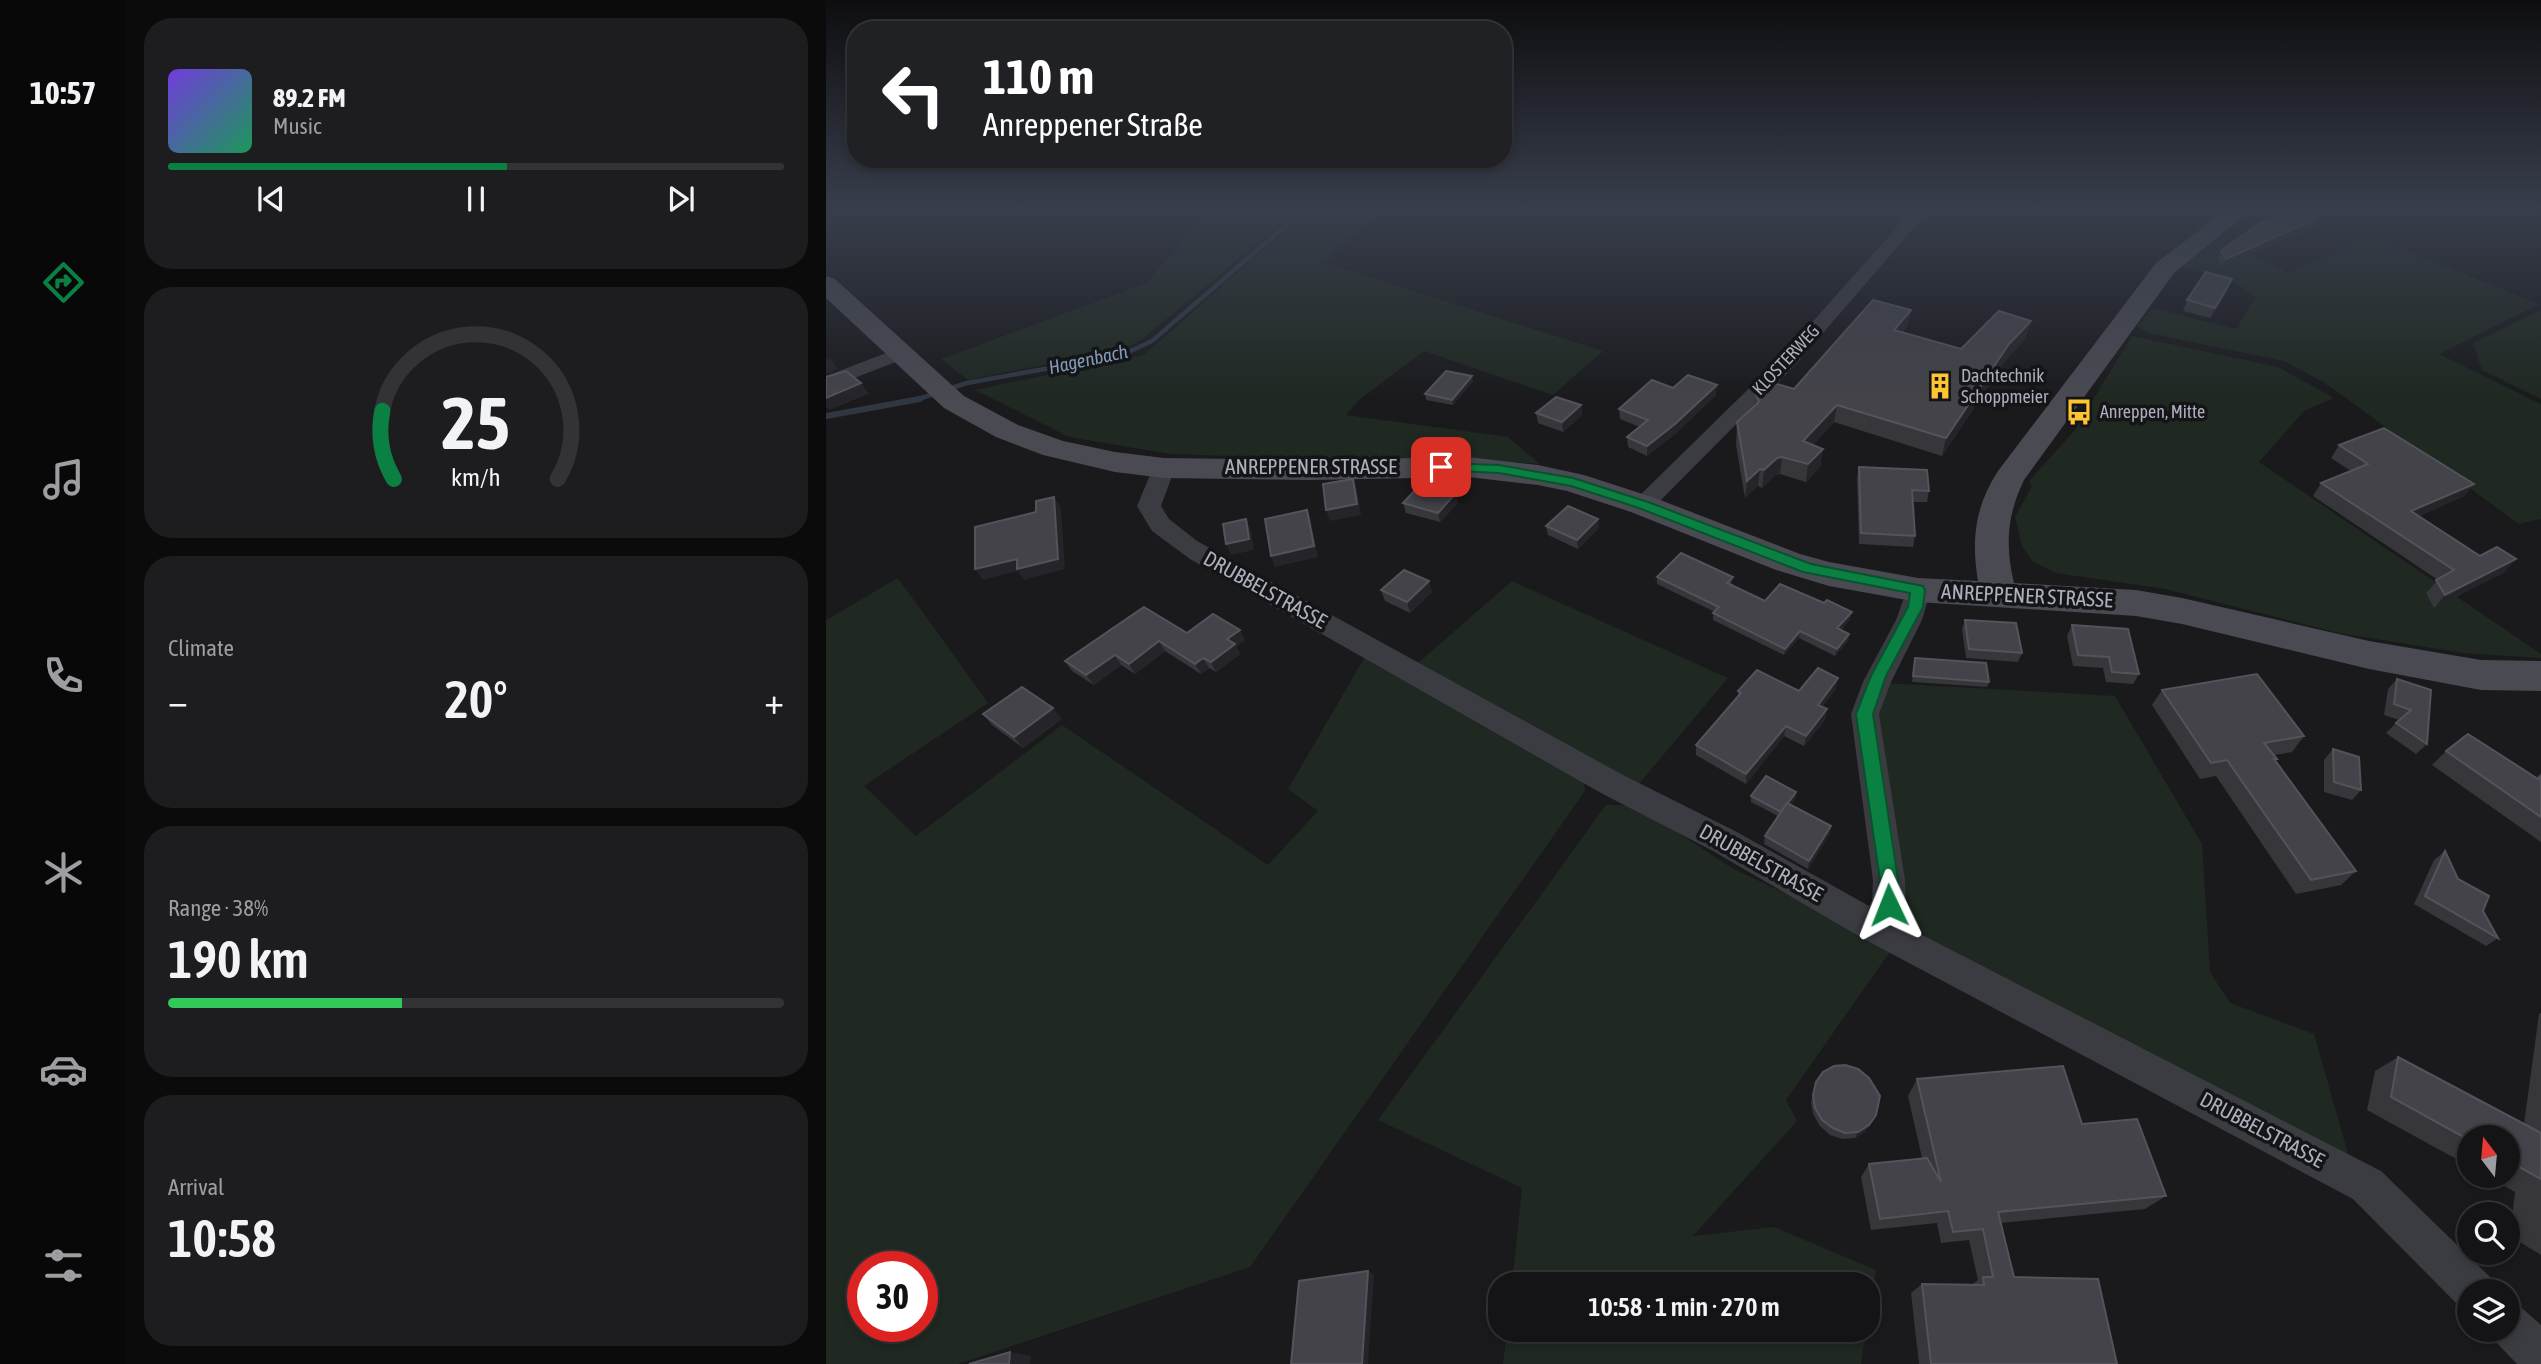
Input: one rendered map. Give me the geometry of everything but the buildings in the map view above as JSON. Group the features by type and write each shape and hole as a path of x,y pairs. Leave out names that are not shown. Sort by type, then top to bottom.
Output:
{"street":[{"name":"KLOSTERWEG","path":"1643,505 1790,359 1866,273"},
{"path":"1999,595 1990,552 1992,514 2009,478 2162,273"},
{"name":"ANREPPENER STRASSE","path":"826,284 944,393 1007,431 1054,448 1115,462 1164,468 1499,469 1573,482 1643,505 1808,568 1918,590 2136,603 2182,611 2369,655 2481,675 2541,676"},
{"path":"826,383 899,354"},
{"name":"DRUBBELSTRASSE","path":"1164,468 1149,506 1152,516 1176,538 1218,565 1612,784 1724,841 1874,927 2367,1185 2462,1279"},
{"path":"1874,927 1889,905 1889,880 1865,714 1874,685 1915,607 1918,590"},
{"path":"2520,1336 2541,1356"}],"shaded area":[{"path":"1155,273 1222,273 1140,341 1123,349 968,380 941,359 1147,283"},
{"path":"1237,273 1355,273 1603,351 1553,395 1424,351 1360,399 1346,415 1508,437 1540,464 1482,460 1318,459 1170,454 1069,437 975,390 1144,355"},
{"path":"2201,273 2461,273 2539,304 2439,354 2541,404 2541,519 2519,524 2325,383 2284,361 2148,333 2137,326 2153,308 2236,329 2256,297 2233,282"},
{"path":"2541,310 2541,399 2482,370 2473,343"},
{"path":"2132,336 2278,367 2334,398 2304,411 2259,462 2541,654 2541,658 2463,653 2339,633 2165,589 2056,573 2033,562 2022,546 2015,517 2032,486 2029,481 2074,431"},
{"path":"898,578 988,703 864,786 916,836 1062,725 1268,865 1318,811 1288,789 1366,655 1584,781 1585,791 1250,1267 958,1364 826,1364 826,620"},
{"path":"1512,581 1728,678 1638,785 1418,663"},
{"path":"1886,683 2115,696 2202,844 2210,972 2230,1003 2314,1034 2353,1171 1931,943 1915,924 1902,885 1875,725"},
{"path":"1606,805 1635,805 1732,868 1894,946 1786,1100 1797,1121 1693,1236 1774,1227 1876,1272 1513,1272 1522,1188 1378,1120"},
{"path":"1506,1342 1864,1342 1861,1364 1503,1364"}],"waterway":[{"name":"Hagenbach","path":"948,389 967,383 1122,355 1152,341 1231,273"},
{"name":"Hagenbach","path":"916,400 937,393"},
{"name":"Hagenbach","path":"916,400 920,399"},
{"name":"Hagenbach","path":"826,416 916,400"}],"place":[{"name":"Dachtechnik Schoppmeier","path":"1940,386"},
{"name":"Anreppen, Mitte","path":"2079,412"}],"route":[{"path":"1441,467 1499,469 1573,482 1643,505 1788,562 1829,573 1918,590 1915,607 1878,676 1865,714 1889,880 1889,905"}]}
